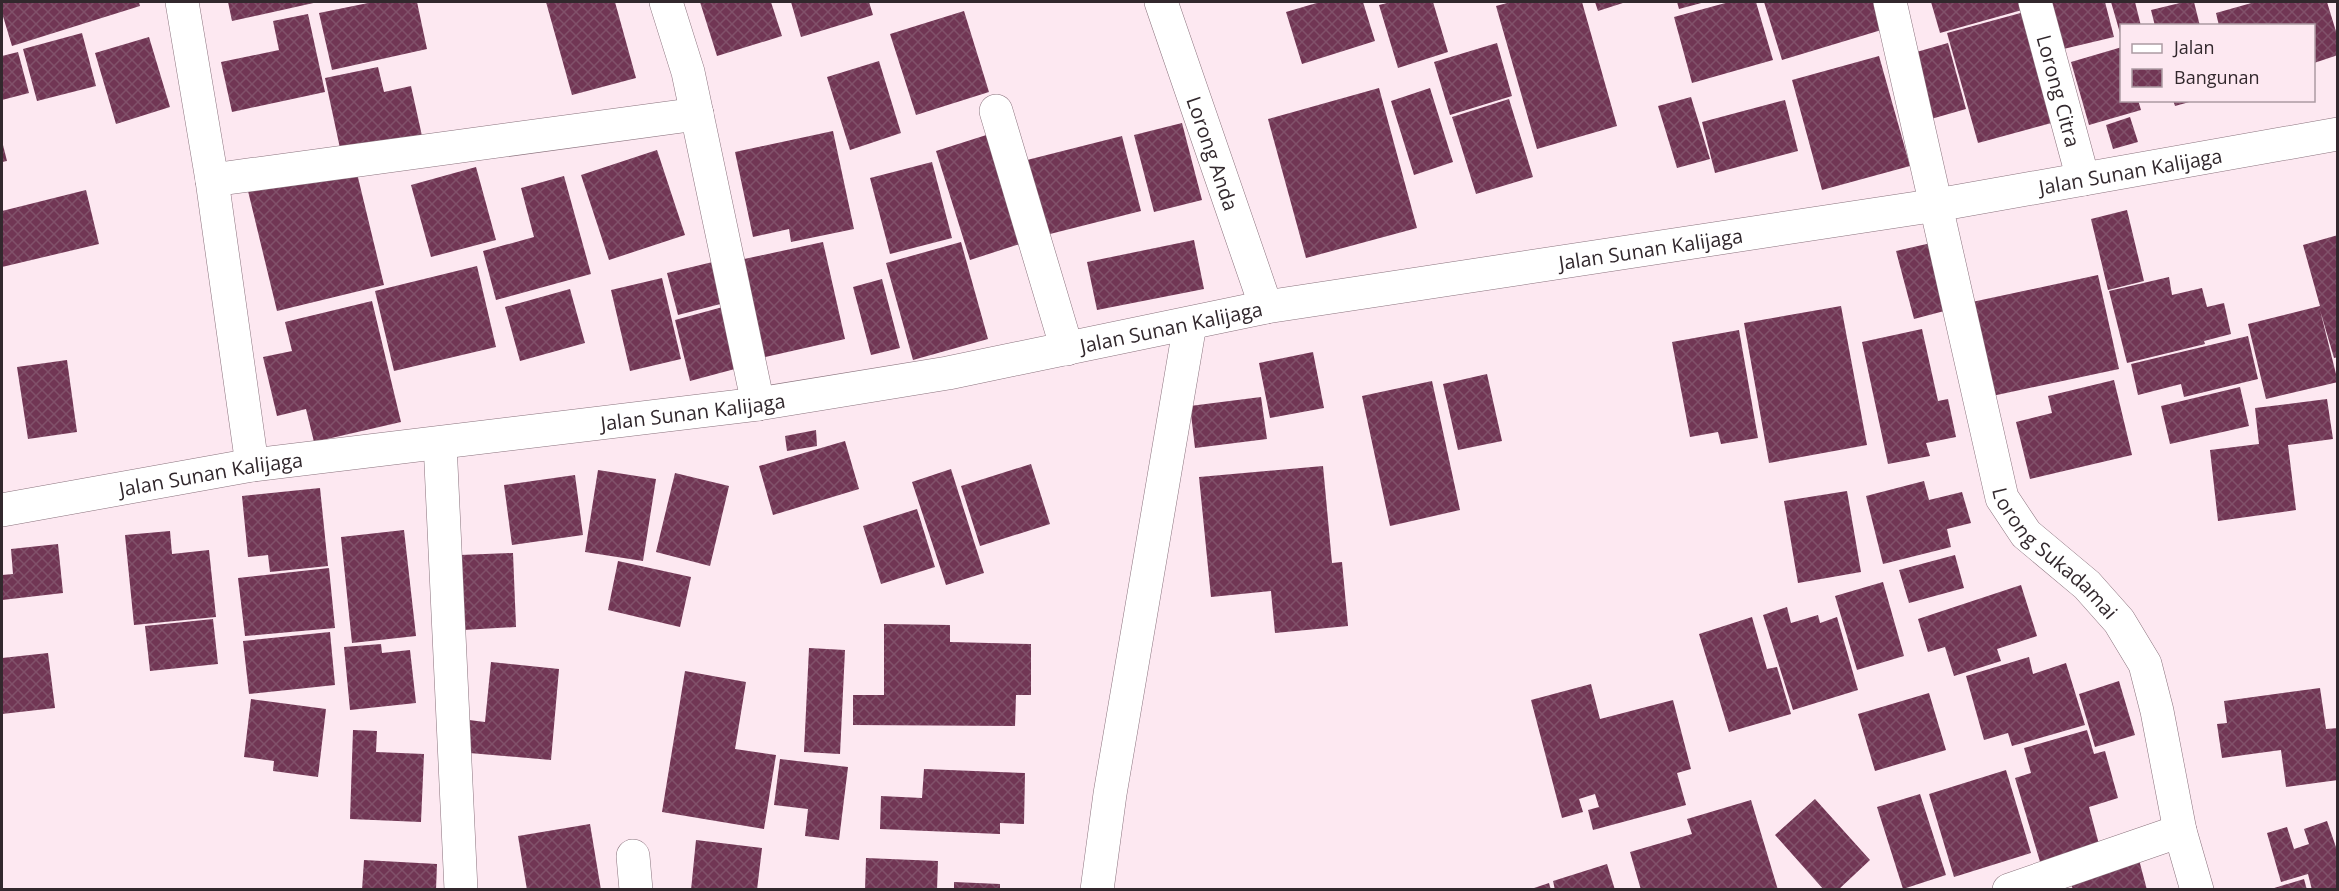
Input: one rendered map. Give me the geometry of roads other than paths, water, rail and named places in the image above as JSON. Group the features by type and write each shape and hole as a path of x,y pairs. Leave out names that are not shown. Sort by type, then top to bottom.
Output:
{"street":[{"path":"182,2 212,180 252,465"},
{"path":"666,2 697,114 758,404"},
{"name":"Lorong Anda","path":"1161,2 1266,307"},
{"name":"Lorong Sukadamai","path":"1890,2 2002,498 2026,534 2087,585 2120,621 2145,664 2157,711 2180,831 2197,890"},
{"name":"Lorong Citra","path":"2035,2 2083,179"},
{"path":"996,111 1067,349"},
{"path":"212,180 697,114"},
{"name":"Jalan Sunan Kalijaga","path":"2,510 252,465 758,404 948,373 1266,307 1937,205 2337,134"},
{"path":"1097,890 1110,794 1190,324"},
{"path":"440,443 461,890"},
{"path":"2009,890 2180,831"},
{"path":"633,856 636,890"}]}
